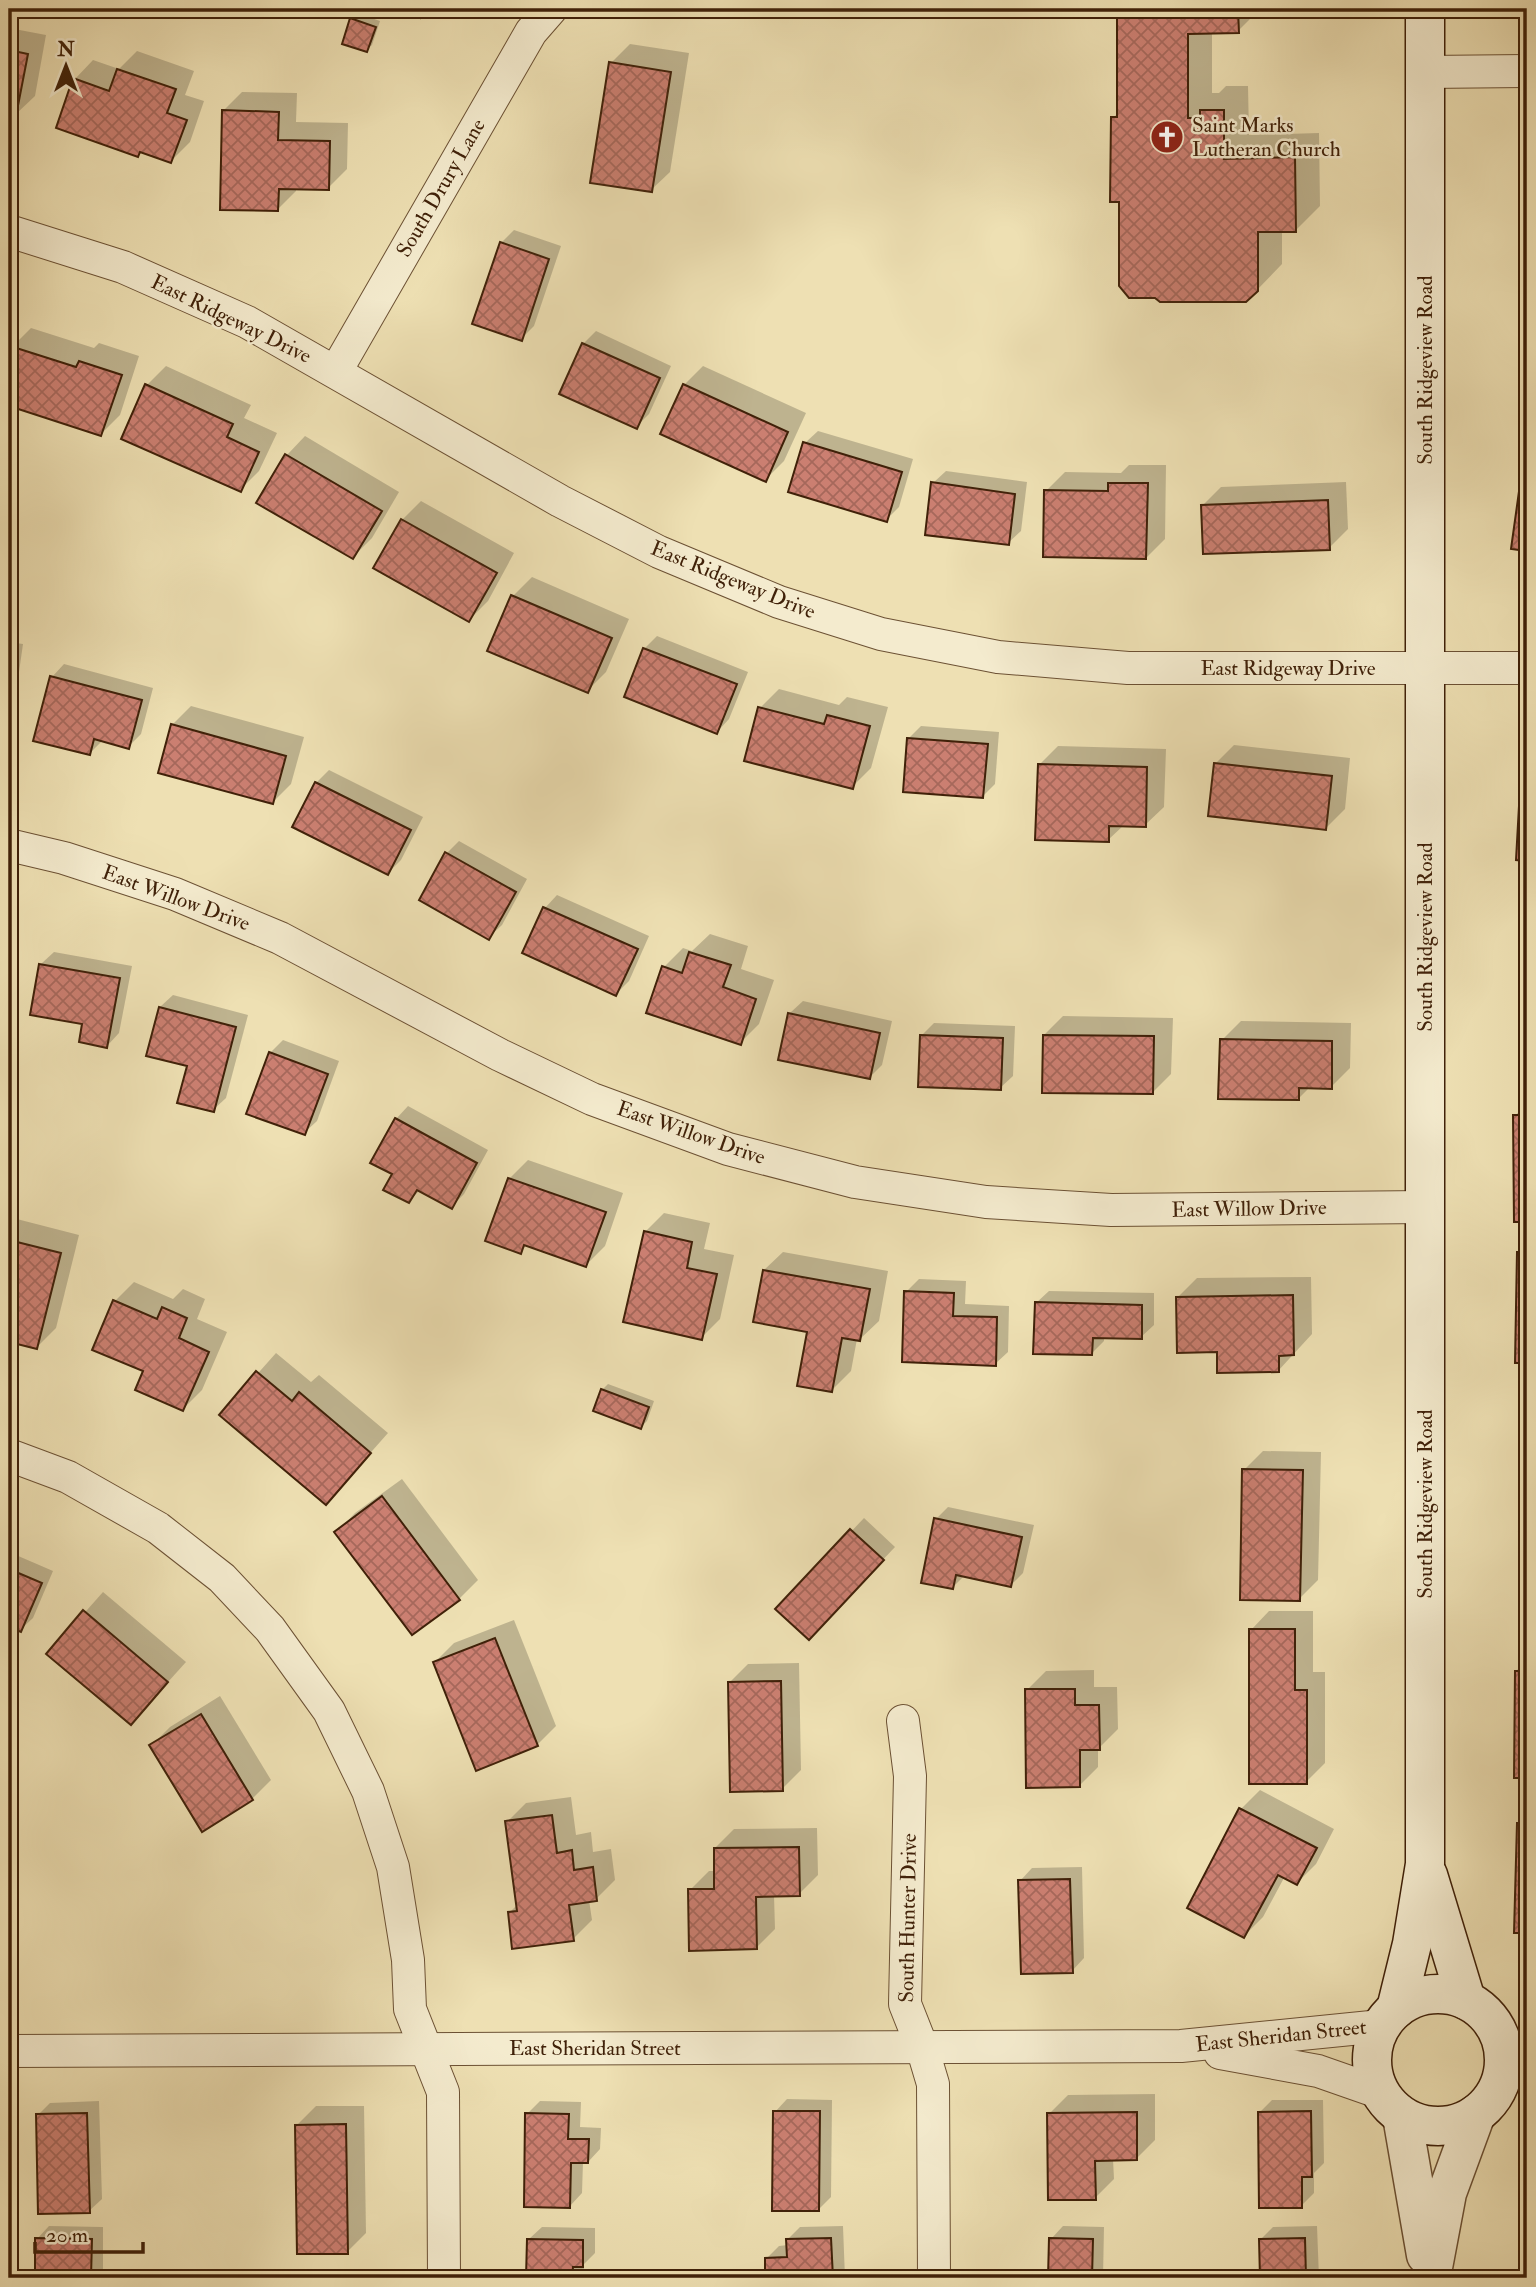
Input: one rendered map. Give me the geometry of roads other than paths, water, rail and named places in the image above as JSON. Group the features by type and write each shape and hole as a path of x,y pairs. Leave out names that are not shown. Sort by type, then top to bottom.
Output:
{"main road":[{"name":"South Ridgeview Road","path":"1389,2017 1412,1944 1424,1864 1425,9"},
{"name":"South Ridgeview Road","path":"1424,1864 1447,1943 1476,2007"},
{"path":"1430,2278 1392,2104 1374,2077 1374,2042 1389,2017 1412,1999 1430,1994 1448,1995 1527,2026"},
{"path":"1430,2278 1447,2193 1499,2096 1503,2074 1504,2053 1498,2032 1476,2007"},
{"path":"1392,2104 1420,2123 1440,2126 1459,2123 1499,2096"}],"street":[{"name":"South Drury Lane","path":"336,371 531,32 551,9"},
{"path":"1425,72 1527,71"},
{"name":"East Ridgeway Drive","path":"9,230 123,267 247,322 560,501 660,552 779,602 881,634 998,657 1128,668 1527,668"},
{"name":"East Willow Drive","path":"9,845 64,858 175,894 281,938 500,1055 592,1099 740,1153 855,1182 986,1202 1111,1210 1424,1207"},
{"path":"9,1455 68,1477 146,1521 222,1578 270,1629 329,1711 368,1791 393,1867 408,1959 410,2008 443,2092 444,2278"},
{"name":"South Hunter Drive","path":"903,1721 911,1776 905,2004 933,2084 934,2278"},
{"name":"East Sheridan Street","path":"9,2051 1181,2046 1389,2017"},
{"name":"East Sheridan Street","path":"1181,2046 1318,2071 1392,2104"}],"place":[{"name":"Saint Marks Lutheran Church","path":"1167,137"}]}
